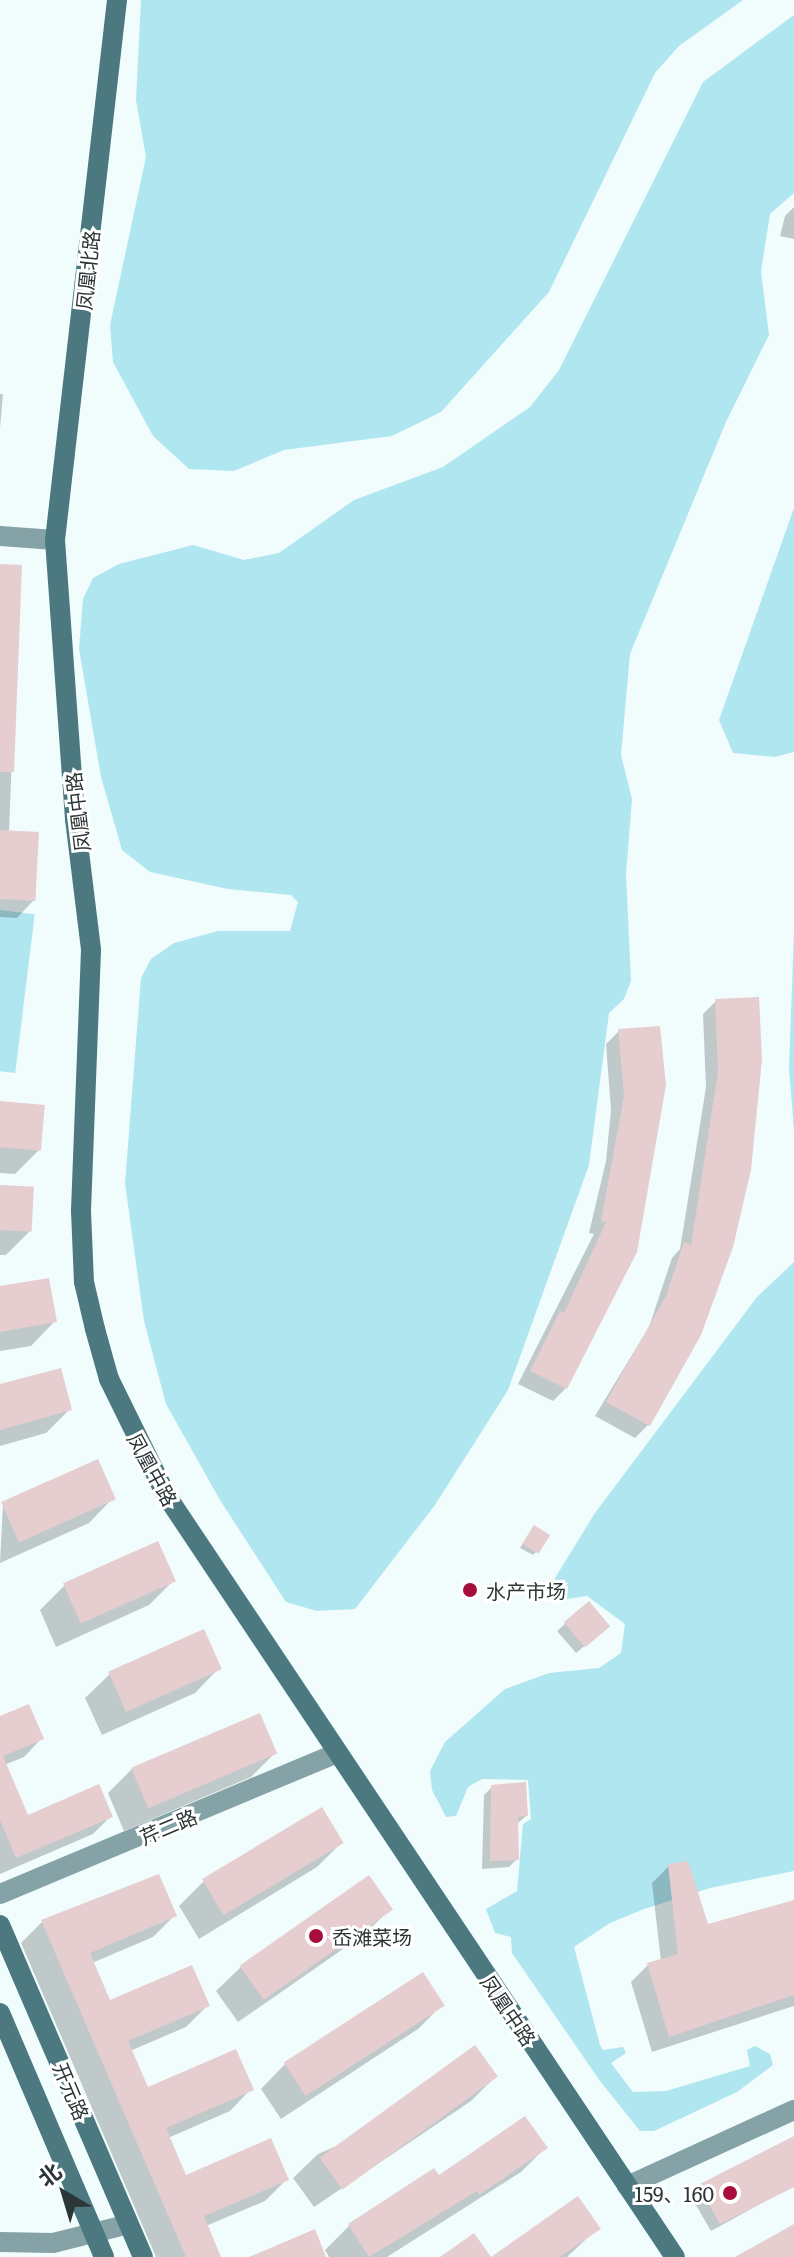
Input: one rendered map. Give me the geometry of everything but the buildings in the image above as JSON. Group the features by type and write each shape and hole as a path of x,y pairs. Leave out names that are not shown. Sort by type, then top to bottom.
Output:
{"street":[{"name":"凤凰北路","path":"55,540 117,0"},
{"path":"0,536 55,540"},
{"name":"凤凰中路","path":"55,540 75,819 91,950 82,1161 99,1291 131,1399 180,1495 257,1612 273,1652 335,1754 675,2257"},
{"name":"芹二路","path":"0,1894 335,1754"},
{"name":"开元路","path":"0,1925 143,2257"},
{"name":"开元路","path":"0,2013 104,2257"},
{"path":"627,2186 794,2110"},
{"path":"0,2242 53,2243 129,2224"}],"shaded area":[{"path":"141,0 743,0 679,46 655,73 549,292 441,412 392,436 284,450 234,471 189,469 153,436 113,362 110,325 146,157 136,100"},
{"path":"794,15 794,193 770,214 761,271 769,335 726,422 630,654 621,755 632,799 626,874 631,981 624,999 609,1013 589,1165 508,1390 435,1505 355,1609 317,1611 286,1602 220,1500 166,1404 144,1321 125,1183 141,978 151,959 174,943 218,931 290,931 298,902 291,895 228,889 150,872 122,850 101,777 79,649 83,599 93,578 119,564 193,545 244,560 279,553 354,500 443,467 530,407 559,370 703,82"},
{"path":"794,508 794,752 775,757 733,753 719,720"},
{"path":"0,910 35,914 15,1073 0,1071"},
{"path":"794,931 794,1131 789,1068"},
{"path":"794,1262 794,1871 710,1888 644,1909 610,1923 574,1947 600,2045 603,2050 623,2047 626,2053 611,2063 633,2092 666,2091 750,2066 747,2050 755,2046 770,2054 773,2065 737,2092 654,2131 640,2131 600,2081 512,1953 511,1937 495,1933 486,1909 517,1891 523,1824 531,1819 528,1780 482,1779 468,1787 456,1816 446,1817 432,1790 430,1771 445,1742 505,1689 549,1673 599,1668 621,1653 625,1624 587,1596 560,1600 555,1578 595,1513 757,1297"}],"place":[{"name":"水产市场","path":"470,1590"},
{"name":"岙滩菜场","path":"316,1936"},
{"name":"159、160","path":"730,2193"}]}
